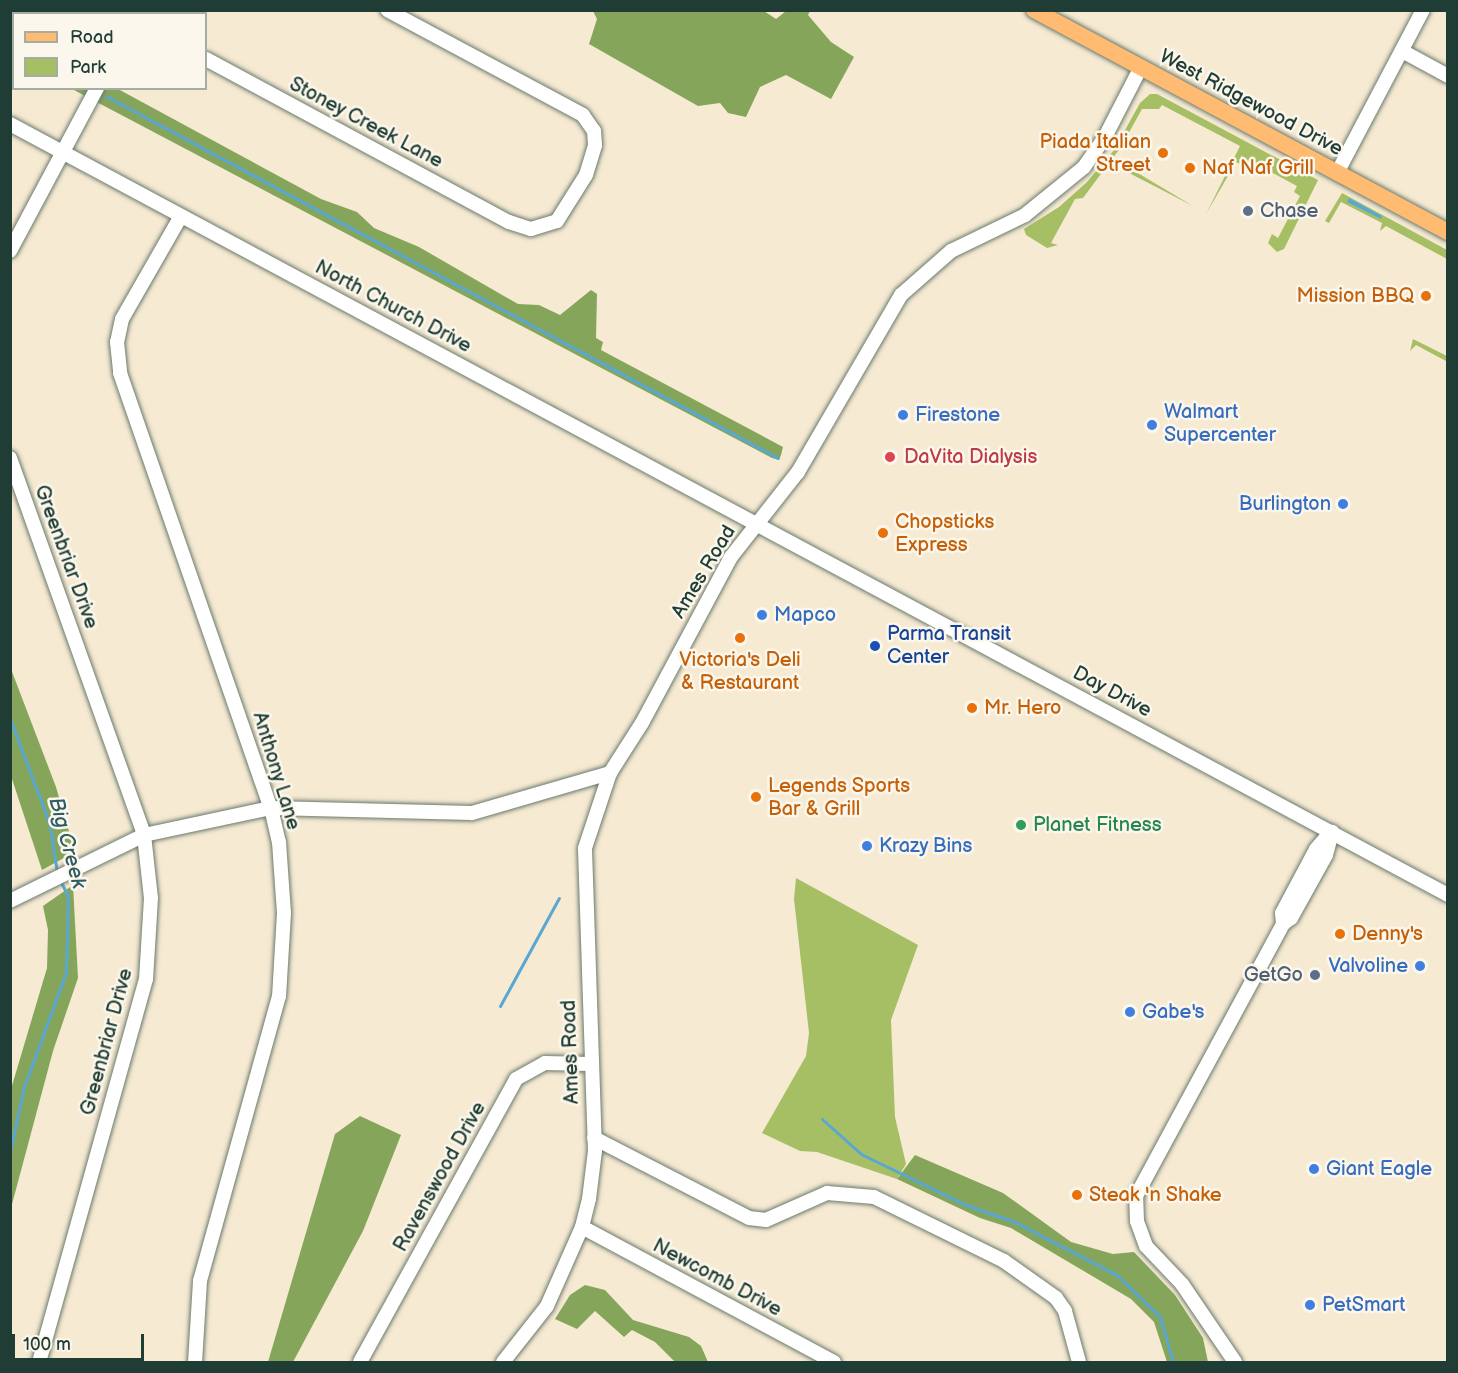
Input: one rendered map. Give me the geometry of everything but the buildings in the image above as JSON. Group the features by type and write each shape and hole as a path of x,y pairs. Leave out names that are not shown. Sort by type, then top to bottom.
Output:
{"main road":[{"name":"West Ridgewood Drive","path":"1034,10 1448,232"}],"street":[{"name":"Stoney Creek Lane","path":"207,60 509,222 531,229 557,221 586,174 595,145 594,131 583,115 387,10"},
{"path":"1337,173 1423,10"},
{"path":"1402,51 1448,76"},
{"name":"Ames Road","path":"507,1359 547,1306 582,1227 592,1171 594,1138 585,848 610,773 642,723 731,557 798,472 901,295 951,251 1025,215 1084,167 1105,137 1141,67"},
{"path":"10,251 96,90"},
{"name":"North Church Drive","path":"10,124 757,525"},
{"name":"Anthony Lane","path":"181,216 122,319 117,342 120,373 271,808 279,842 284,913 279,996 200,1281 195,1362"},
{"name":"Greenbriar Drive","path":"10,458 144,835 151,898 146,979 39,1362"},
{"name":"Day Drive","path":"757,525 1448,895"},
{"path":"10,901 56,876 144,835 271,808 472,813 523,801 579,781 610,773"},
{"path":"579,781 602,796"},
{"path":"1235,1362 1182,1284 1146,1246 1137,1221 1136,1196 1283,924 1291,918 1326,855 1332,832"},
{"name":"Ravenswood Drive","path":"360,1362 516,1079 544,1063 590,1064"},
{"path":"594,1138 749,1218 766,1220 826,1193 874,1197 1004,1261 1056,1298 1065,1311 1079,1362"},
{"name":"Newcomb Drive","path":"582,1227 834,1362"},
{"path":"507,1359 524,1362"}],"green space":[{"path":"18,10 78,11 47,12 17,12"},
{"path":"593,11 764,11 776,19 786,11 810,11 808,15 831,42 854,57 831,99 786,75 760,87 746,117 728,113 720,103 698,106 589,44 597,19"},
{"path":"10,18 12,18 12,85 10,85"},
{"path":"74,90 120,90 321,199 357,212 374,228 419,247 518,304 539,305 560,315 591,290 597,294 596,338 603,342 601,350 783,447 779,460"},
{"path":"1150,94 1157,94 1318,180 1284,249 1277,252 1268,243 1272,234 1278,238 1300,196 1294,192 1297,186 1249,160 1244,166 1236,162 1206,214 1240,146 1162,105 1159,109 1142,109 1121,147 1083,198 1075,199 1051,243 1058,245 1047,248 1026,235 1024,229 1059,207 1087,182 1114,150 1140,103"},
{"path":"1133,163 1131,169 1193,206 1131,174 1128,170"},
{"path":"1342,193 1447,250 1447,259 1386,226 1380,231 1382,223 1341,202 1329,223 1325,221"},
{"path":"1413,339 1447,356 1446,361 1416,345 1410,351"},
{"path":"11,669 56,787 75,852 42,870 11,776"},
{"path":"796,878 918,945 891,1020 895,1117 906,1164 897,1179 817,1152 800,1151 762,1133 806,1056 809,1033 794,899"},
{"path":"73,885 78,978 53,1051 11,1208 11,1089 47,968 48,930 43,906"},
{"path":"360,1116 401,1135 363,1231 293,1362 268,1362 335,1134"},
{"path":"915,1155 1003,1193 1071,1242 1113,1254 1134,1252 1175,1295 1203,1338 1208,1362 1167,1362 1154,1322 1131,1299 1011,1228 980,1218 897,1179"},
{"path":"585,1285 605,1290 633,1320 689,1337 701,1346 708,1362 675,1362 655,1342 632,1330 624,1337 595,1311 577,1329 555,1319 570,1295"}],"water":[{"path":"1349,198 1382,216 1381,219 1347,202"}],"waterway":[{"path":"106,96 778,458"},
{"name":"Big Creek","path":"10,719 50,825 57,873"},
{"name":"Big Creek","path":"10,1151 24,1087 66,972 68,896 61,882"},
{"path":"500,1006 559,898"},
{"path":"822,1119 861,1154 966,1205 1015,1222 1117,1275 1160,1317 1173,1362"}],"place":[{"name":"Piada Italian Street","path":"1163,153"},
{"name":"Naf Naf Grill","path":"1190,168"},
{"name":"Chase","path":"1248,211"},
{"name":"Mission BBQ","path":"1426,296"},
{"name":"Firestone","path":"903,415"},
{"name":"Walmart Supercenter","path":"1152,425"},
{"name":"DaVita Dialysis","path":"890,457"},
{"name":"Burlington","path":"1343,504"},
{"name":"Chopsticks Express","path":"883,533"},
{"name":"Mapco","path":"762,615"},
{"name":"Victoria's Deli & Restaurant","path":"740,638"},
{"name":"Parma Transit Center","path":"875,646"},
{"name":"Mr. Hero","path":"972,708"},
{"name":"Legends Sports Bar & Grill","path":"756,797"},
{"name":"Planet Fitness","path":"1021,825"},
{"name":"Krazy Bins","path":"867,846"},
{"name":"Denny's","path":"1340,934"},
{"name":"Valvoline","path":"1420,966"},
{"name":"GetGo","path":"1315,975"},
{"name":"Gabe's","path":"1130,1012"},
{"name":"Giant Eagle","path":"1314,1169"},
{"name":"Steak 'n Shake","path":"1077,1195"},
{"name":"PetSmart","path":"1310,1305"}]}
